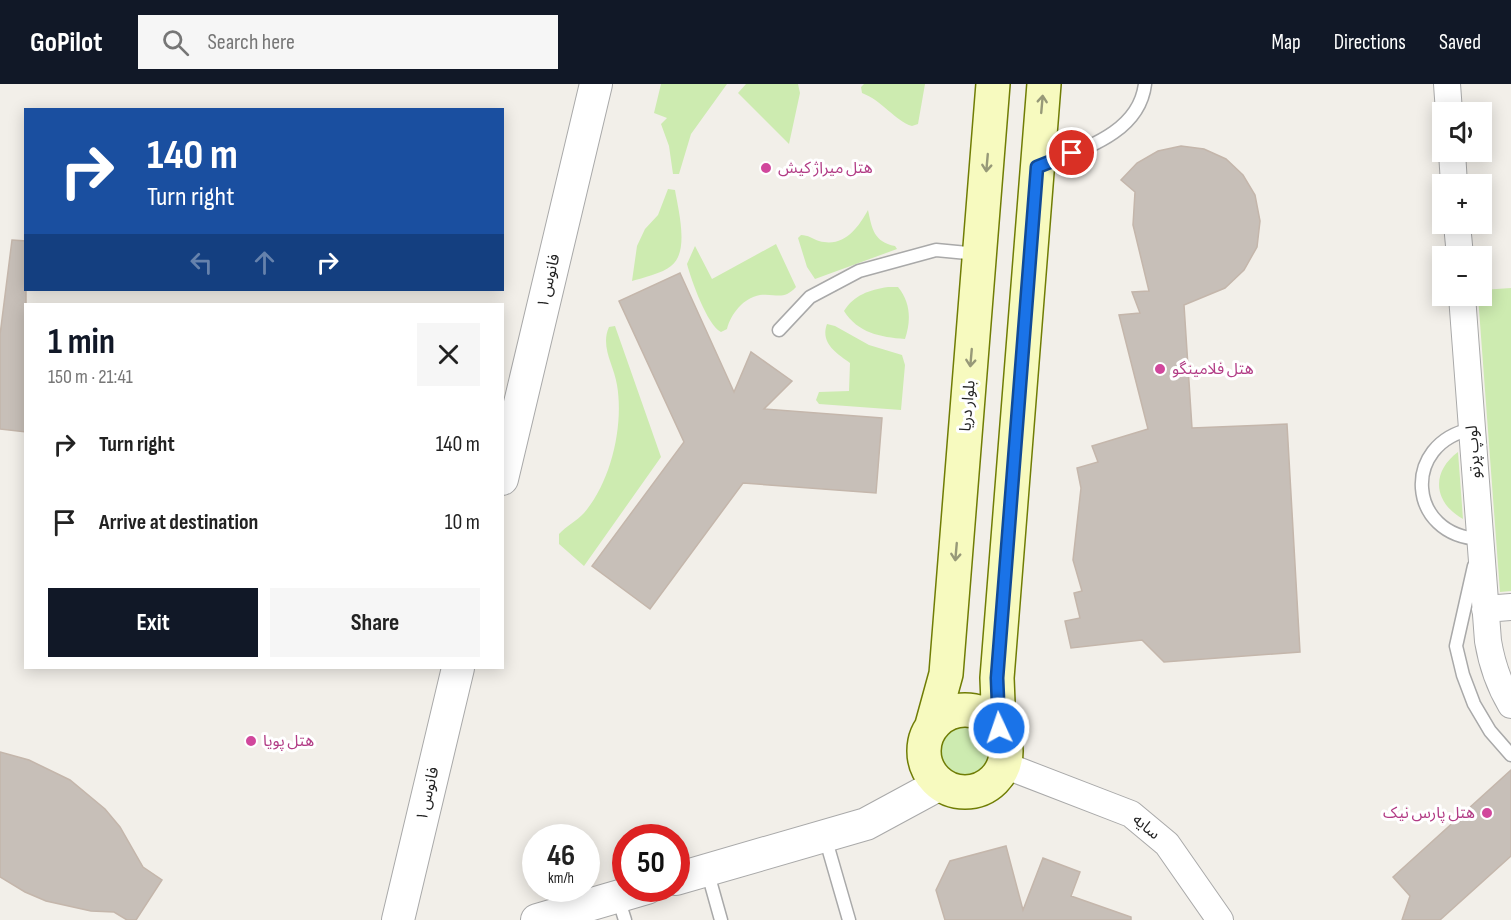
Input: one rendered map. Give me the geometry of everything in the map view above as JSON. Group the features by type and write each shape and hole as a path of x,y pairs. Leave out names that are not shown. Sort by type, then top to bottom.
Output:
{"main road":[{"name":"بلوار دریا","path":"932,725 946,674 993,84"},
{"path":"999,728 997,678 1044,84"},
{"path":"954,711 979,712 990,718 999,728 1005,740 1004,765 998,777 988,785 977,791 957,791 940,784 931,774 924,750 926,737 932,725 942,717 954,711"}],"street":[{"name":"فانوس ۱","path":"504,470 596,84"},
{"path":"1447,84 1448,102"},
{"name":"لوپ پرتو","path":"1463,306 1488,641 1493,666 1502,690 1511,705"},
{"path":"1485,609 1511,607"},
{"name":"فانوس ۱","path":"398,920 458,669"},
{"name":"سایه","path":"1004,765 1131,813 1167,844 1220,920"},
{"path":"690,875 866,824 940,784"},
{"path":"537,920 621,908"}],"lane":[{"path":"1037,167 1084,148 1114,132 1133,117 1143,97 1145,84"},
{"path":"779,330 810,297 859,271 936,250 980,255"},
{"path":"1472,429 1445,439 1435,448 1427,460 1422,488 1424,502 1440,526 1453,534 1480,539 1456,645 1462,675 1474,704 1490,731 1511,755"},
{"path":"824,836 849,920"},
{"path":"707,870 721,920"}],"green space":[{"path":"661,84 727,84 691,134 679,174 673,174 669,146 661,124 667,118 654,113"},
{"path":"746,84 798,84 800,93 789,144 738,93"},
{"path":"864,84 925,84 918,124 912,126 900,120 862,93 861,87"},
{"path":"668,189 675,190 680,219 681,241 677,259 663,271 632,281 637,246 645,229 658,215"},
{"path":"868,210 875,234 882,241 897,249 815,279 807,267 798,238 804,235 819,241 836,242 855,230"},
{"path":"776,244 796,287 783,295 760,295 748,299 735,312 727,329 721,332 710,321 689,271 687,264 695,246 712,279"},
{"path":"888,287 898,287 908,306 909,319 905,339 887,337 863,329 844,311 852,301 863,294"},
{"path":"1511,288 1511,591 1500,592 1479,306 1492,306 1492,289"},
{"path":"827,324 869,345 902,355 905,365 901,410 819,404 816,400 819,392 849,391 850,363 828,342 825,331"},
{"path":"615,326 661,457 584,566 559,544 559,534 581,516 593,500 602,486 613,453 619,418 619,401 606,342 609,327"},
{"path":"1458,452 1463,519 1446,504 1439,487 1443,469"},
{"path":"959,722 971,722 986,730 994,745 994,757 986,772 971,780 959,780 944,772 936,757 936,745 944,730"}],"building":[{"name":"هتل فلامینگو","path":"1181,146 1204,149 1226,159 1243,175 1255,195 1260,221 1257,247 1244,270 1225,288 1184,305 1192,428 1287,424 1300,652 1164,662 1142,640 1071,648 1065,621 1080,618 1074,593 1082,591 1073,560 1081,488 1077,468 1098,462 1092,446 1148,429 1119,315 1140,313 1132,292 1149,291 1133,225 1135,192 1121,180 1137,163 1158,151"},
{"path":"12,240 24,241 26,303 24,303 24,432 0,429 0,335"},
{"path":"680,273 734,392 751,352 792,381 764,409 882,418 876,493 743,483 650,609 592,566 684,442 619,301"},
{"path":"0,752 29,760 70,780 105,809 120,827 143,867 162,880 136,920 127,920 114,912 91,911 46,901 0,877"},
{"name":"هتل پارس نیک","path":"1511,770 1511,856 1440,920 1402,920 1410,896 1393,877"},
{"path":"1006,846 1023,910 1043,858 1080,872 1071,896 1131,917 1131,920 945,920 936,890 950,861"}],"place":[{"name":"هتل میراژ کیش","path":"766,168"},
{"name":"هتل فلامینگو","path":"1160,369"},
{"name":"هتل پویا","path":"251,741"},
{"name":"هتل پارس نیک","path":"1487,813"}],"route":[{"path":"999,728 997,678 1037,167 1072,153"}]}
